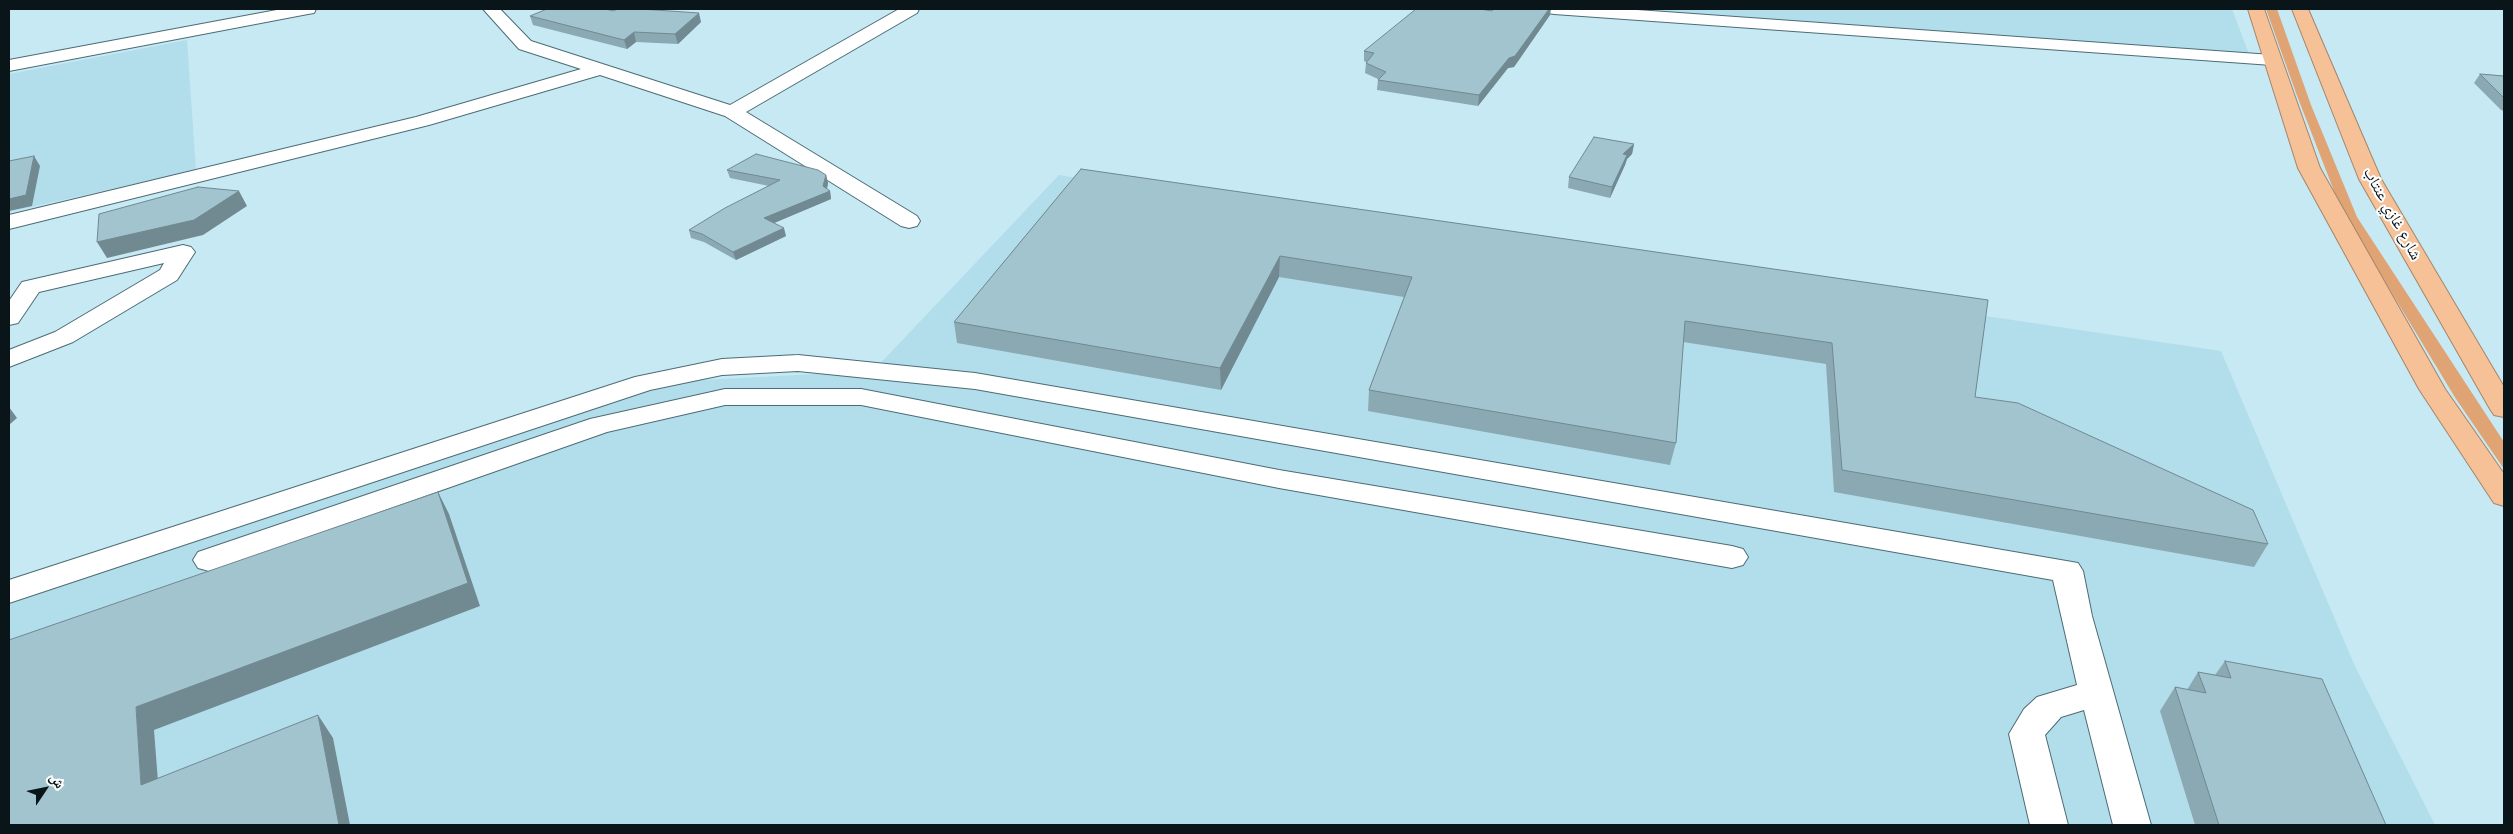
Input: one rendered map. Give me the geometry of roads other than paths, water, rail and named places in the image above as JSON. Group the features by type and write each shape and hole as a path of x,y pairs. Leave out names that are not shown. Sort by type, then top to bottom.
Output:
{"highway":[{"path":"2256,9 2309,168 2432,389 2504,496"},
{"name":"شارع غازي عنتاب","path":"2300,9 2370,179 2504,409"}],"street":[{"path":"9,66 308,9"},
{"path":"490,9 525,45 732,112 909,221"},
{"path":"732,112 911,9"},
{"path":"1554,9 2272,60"},
{"path":"9,222 422,121 602,69"},
{"path":"9,318 31,287 183,252 169,275 64,337 9,359"},
{"path":"209,560 496,446 644,384 722,367 798,363 975,381 2067,572 2076,616 2132,825"},
{"path":"9,592 496,446 726,397 861,397 1279,479 1732,557"},
{"path":"2049,825 2027,734 2036,719 2049,707 2096,693"}]}
